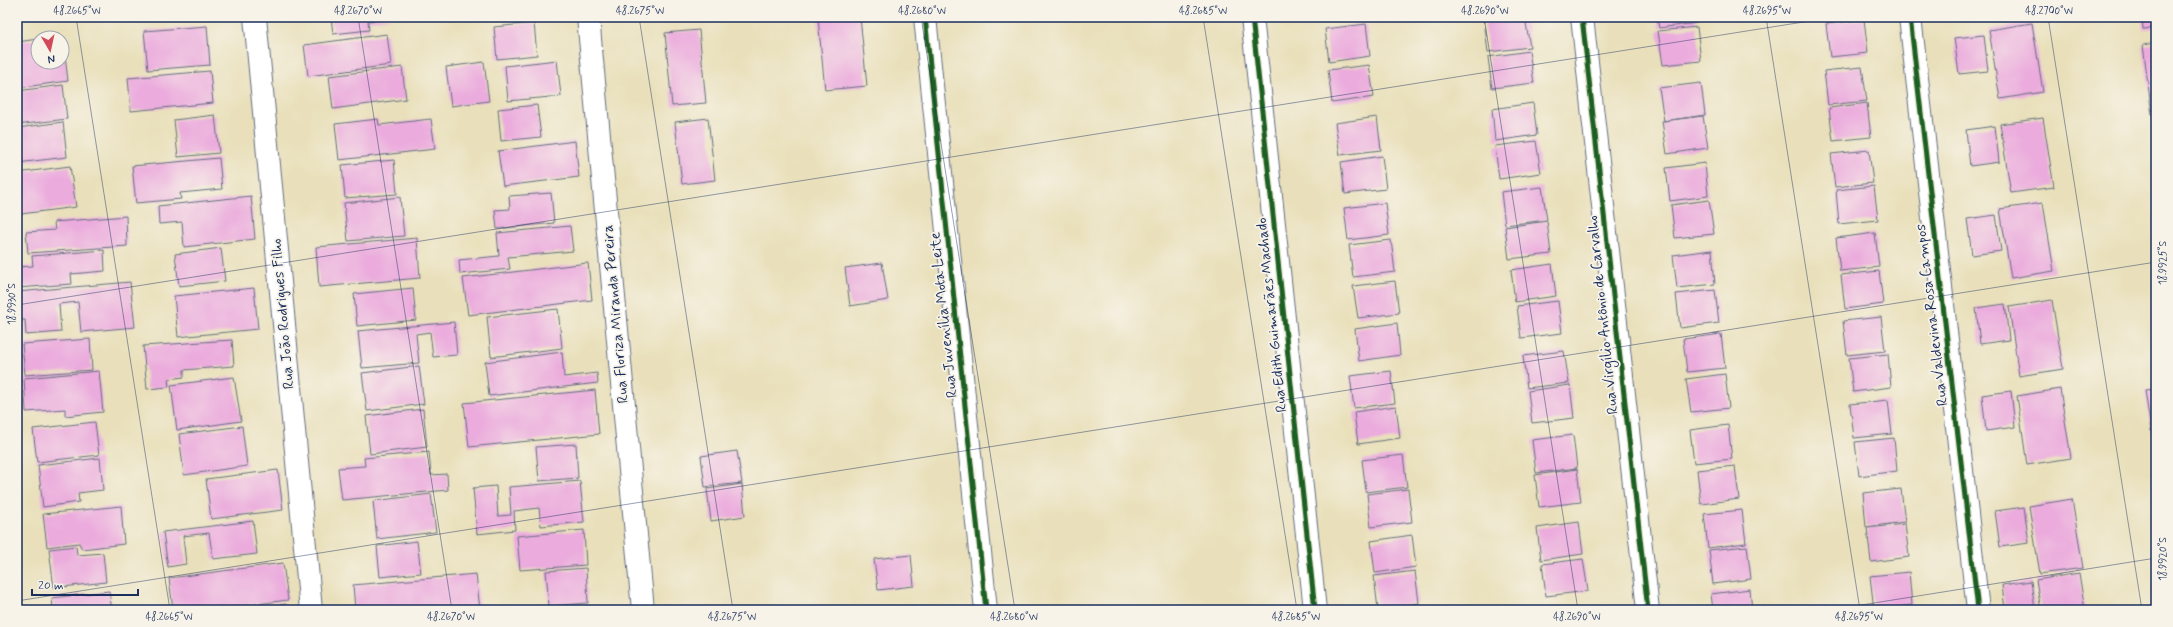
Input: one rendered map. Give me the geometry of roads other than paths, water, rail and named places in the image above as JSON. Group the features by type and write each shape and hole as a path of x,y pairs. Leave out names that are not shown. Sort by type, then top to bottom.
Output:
{"street":[{"name":"Rua João Rodrigues Filho","path":"255,17 311,610"},
{"name":"Rua Floriza Miranda Pereira","path":"588,17 643,610"},
{"name":"Rua Juvenília Mota Leite","path":"925,17 986,610"},
{"name":"Rua Edith Guimarães Machado","path":"1252,17 1316,610"},
{"name":"Rua Virgílio Antônio de Carvalho","path":"1582,17 1648,610"},
{"name":"Rua Valdevina Rosa Campos","path":"1910,17 1978,610"}]}
